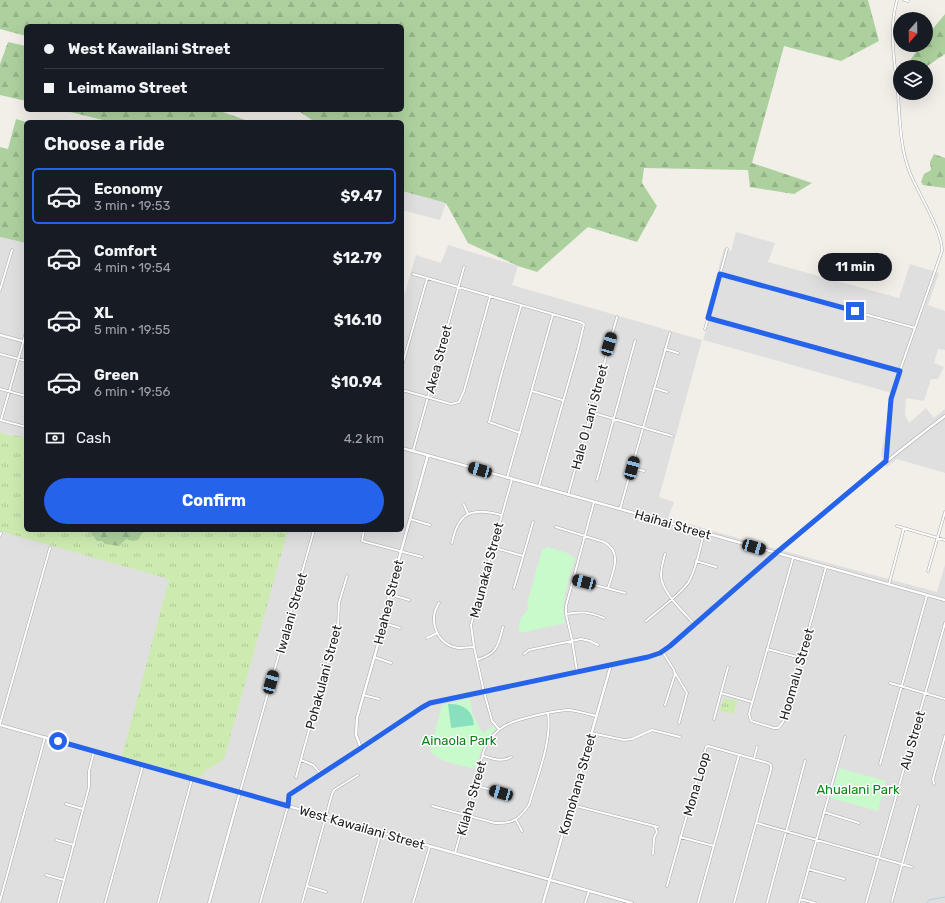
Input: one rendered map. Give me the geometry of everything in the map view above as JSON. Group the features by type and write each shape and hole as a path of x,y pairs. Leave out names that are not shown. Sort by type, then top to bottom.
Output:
{"street":[{"path":"886,461 891,399 942,252 938,232 910,172 904,154 893,40 893,18 897,0"},
{"path":"904,0 908,1"},
{"path":"705,329 727,249"},
{"path":"0,290 12,250"},
{"name":"Akea Street","path":"413,451 464,267"},
{"path":"413,274 584,324 539,486"},
{"path":"720,274 915,328"},
{"path":"404,359 427,279"},
{"path":"404,391 451,404 456,404 461,400 490,297"},
{"path":"520,433 490,422 502,372 522,306"},
{"path":"507,478 553,314"},
{"name":"Hale O Lani Street","path":"568,495 617,317"},
{"path":"708,318 900,371"},
{"path":"620,509 670,333"},
{"path":"0,335 24,342"},
{"path":"597,480 635,341"},
{"path":"24,345 1,420 24,426"},
{"path":"665,349 678,353"},
{"path":"0,354 24,360"},
{"path":"654,388 667,392"},
{"path":"0,389 24,396"},
{"path":"532,392 562,400"},
{"path":"590,412 672,436"},
{"path":"260,903 288,806 289,795 426,705 577,671 648,657 662,651 695,625 776,553 886,461 945,416"},
{"name":"Haihai Street","path":"404,449 945,600"},
{"name":"Heahea Street","path":"361,748 356,735 356,726 363,695 384,623 389,594 428,455"},
{"path":"632,468 644,471"},
{"name":"Maunakai Street","path":"499,729 492,720 484,692 471,630 472,619 500,515 512,479"},
{"path":"577,671 566,614 567,597 594,502"},
{"path":"464,505 468,514"},
{"path":"452,543 457,524 468,514 484,511 500,515"},
{"path":"928,571 945,512"},
{"path":"410,519 430,525"},
{"path":"514,588 533,522"},
{"path":"897,526 945,540"},
{"path":"556,527 607,543 614,552 615,563 608,588"},
{"path":"889,584 904,528"},
{"name":"Iwalani Street","path":"209,903 313,532"},
{"path":"364,532 362,541 422,557"},
{"path":"646,621 688,582 704,533"},
{"path":"492,547 523,556"},
{"path":"0,724 50,548"},
{"path":"766,551 769,555 768,560"},
{"path":"666,554 661,570 665,590 695,625"},
{"name":"Hoomalu Street","path":"793,558 749,716 751,721 774,728 781,725 783,722 826,567"},
{"path":"696,561 716,567"},
{"name":"Pohakulani Street","path":"296,777 338,626 339,603 347,576"},
{"path":"573,578 625,593"},
{"path":"389,594 409,600"},
{"path":"880,764 927,595"},
{"path":"439,603 433,618 437,633 445,642 458,648 474,647"},
{"path":"566,614 587,612 604,618"},
{"path":"384,623 400,628"},
{"name":"Alu Street","path":"866,903 945,623"},
{"path":"477,660 490,655 496,649 503,627"},
{"path":"427,638 437,633"},
{"path":"524,654 529,650 572,640 586,639 598,645"},
{"path":"767,649 801,658"},
{"path":"662,651 687,694 679,723"},
{"path":"374,658 391,663"},
{"name":"Komohana Street","path":"543,903 611,665"},
{"path":"714,719 728,667"},
{"path":"665,705 674,678 674,672"},
{"path":"890,682 945,699"},
{"path":"721,693 752,702"},
{"path":"363,695 379,699"},
{"name":"Kilaha Street","path":"455,853 483,756 488,742 499,729 517,720 568,710 596,716"},
{"path":"432,806 495,823 516,820 523,814 529,805 548,737 548,713"},
{"name":"West Kawailani Street","path":"0,724 632,903"},
{"path":"592,733 624,740 632,739 652,730 680,737"},
{"path":"934,784 933,779 945,736"},
{"path":"0,901 45,737"},
{"path":"799,903 846,737"},
{"name":"Mona Loop","path":"667,886 706,747 708,746 771,765 757,823 734,903"},
{"path":"754,759 757,747"},
{"path":"58,903 90,787 89,771 94,751"},
{"path":"698,903 739,755"},
{"path":"483,756 500,760 506,760 511,757"},
{"path":"301,760 314,765 321,774"},
{"path":"767,903 805,761"},
{"path":"105,903 144,765"},
{"path":"302,903 334,790 358,775"},
{"path":"158,903 192,779"},
{"path":"474,785 501,793"},
{"path":"66,804 84,810"},
{"path":"572,804 658,827"},
{"path":"892,901 918,806"},
{"path":"824,812 859,823"},
{"path":"516,820 522,831"},
{"path":"757,823 912,867"},
{"path":"653,854 654,838 657,832 654,826"},
{"path":"362,903 381,832"},
{"path":"680,837 714,846"},
{"path":"56,840 74,845"},
{"path":"413,903 430,846"},
{"path":"808,869 844,879"},
{"path":"46,875 64,880"},
{"path":"307,886 326,892"},
{"path":"585,903 589,891"},
{"path":"800,899 815,903"}],"shaded area":[{"path":"404,192 446,203 440,220 404,211"},
{"path":"736,232 775,243 768,262 899,298 910,264 939,273 928,305 945,311 945,350 938,349 934,363 944,367 938,379 931,379 924,401 906,398 905,415 909,423 926,408 934,418 945,409 945,473 897,459 887,467 881,454 892,393 703,340 709,320 705,318 724,249 731,251"},
{"path":"0,237 24,243 24,532 404,532 404,296 416,255 441,263 448,245 518,266 512,285 702,340 659,497 674,502 668,518 937,592 945,565 945,903 0,903"}],"green space":[{"path":"0,0 868,0 879,41 841,61 784,46 752,163 812,183 794,194 750,187 748,170 644,168 642,183 657,206 637,242 588,227 537,272 518,266 468,243 446,203 404,192 404,120 312,120 300,112 404,112 404,24 24,24 24,35 0,29"},
{"path":"945,14 945,54 933,62 933,60 910,60 916,52 933,52 933,29"},
{"path":"8,42 24,46 24,101 0,95 0,64"},
{"path":"70,112 223,112 245,120 103,120"},
{"path":"16,119 24,121 24,243 0,237 0,147 8,149"},
{"path":"934,154 945,158 945,188 923,185 921,182 924,174 931,170 930,162"},
{"path":"0,432 6,435 24,437 24,532 287,532 224,759 209,769 206,769 203,776 196,777 122,756 169,579 0,531"},
{"path":"88,532 146,532 142,533 138,540 133,541 126,539 119,546 97,541 91,533"},
{"path":"548,547 565,552 575,558 564,599 565,623 520,633 520,622 529,608 527,603 542,550"},
{"name":"Ainaola Park","path":"470,698 473,716 483,733 493,726 495,729 483,748 476,769 445,761 430,751 442,705"},
{"path":"724,698 738,701 733,714 719,711"},
{"path":"448,704 466,708 471,715 474,725 452,728"},
{"name":"Ahualani Park","path":"839,768 886,781 878,811 831,798"}],"waterway":[{"path":"927,903 929,900 945,897"}],"route":[{"path":"58,741 288,806 289,795 430,703 577,671 585,671 660,653 886,461 890,404 900,371 708,318 720,274 855,311"}]}
